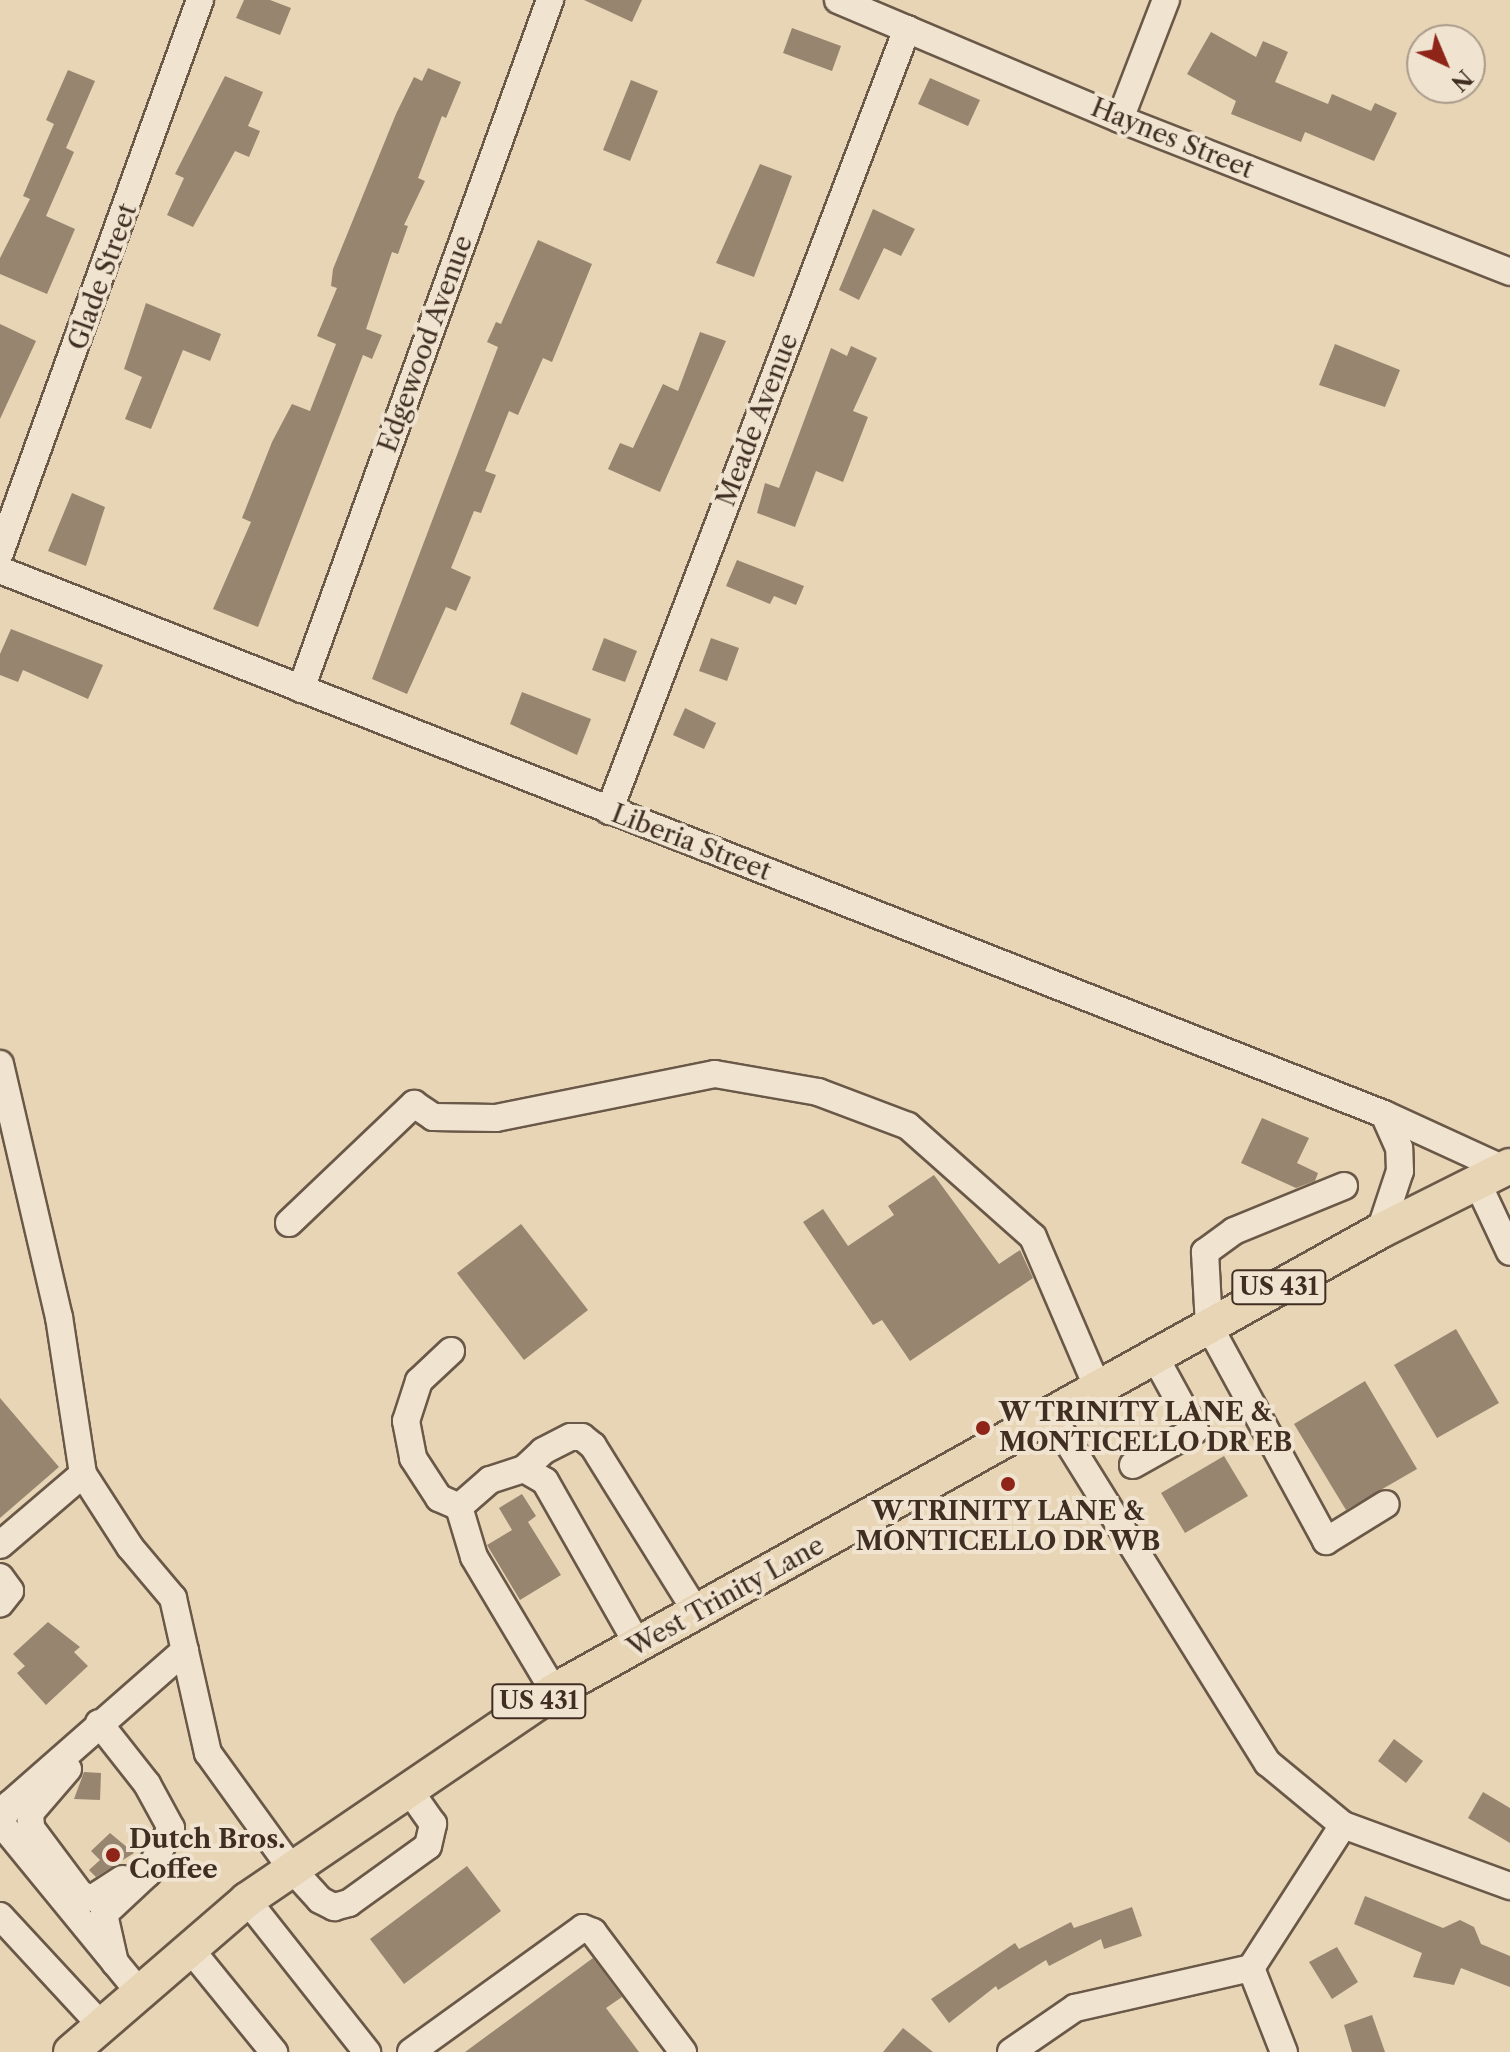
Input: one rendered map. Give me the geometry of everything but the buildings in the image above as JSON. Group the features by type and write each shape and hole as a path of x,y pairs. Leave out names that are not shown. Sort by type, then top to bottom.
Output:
{"main road":[{"name":"West Trinity Lane","path":"91,2042 140,1993 247,1900 407,1787 554,1691 1380,1231 1497,1172"}],"street":[{"name":"Glade Street","path":"0,553 200,0"},
{"name":"Edgewood Avenue","path":"301,689 550,0"},
{"name":"Haynes Street","path":"838,0 1120,119 1510,272"},
{"path":"1120,119 1166,0"},
{"name":"Meade Avenue","path":"609,811 907,29"},
{"name":"Liberia Street","path":"0,570 1384,1114 1497,1172"},
{"path":"0,1064 59,1317 83,1474 130,1547 173,1598 208,1753 291,1868 320,1900 334,1907 349,1903 428,1846 434,1834 407,1787"},
{"path":"289,1223 414,1104 433,1117 496,1118 715,1074 818,1092 908,1126 1033,1237 1098,1389"},
{"path":"1380,1231 1400,1171 1399,1148 1384,1114"},
{"path":"1497,1172 1510,1252"},
{"path":"1344,1186 1234,1231 1205,1252 1209,1326 1326,1541 1386,1504"},
{"path":"451,1351 419,1381 406,1421 413,1458 427,1485 439,1498 459,1507 474,1557 554,1691"},
{"path":"1133,1465 1195,1430 1155,1357"},
{"path":"1051,1415 1268,1763 1343,1825 1510,1886"},
{"path":"459,1507 490,1480 524,1469 543,1451 571,1437 593,1446 697,1613"},
{"path":"524,1469 545,1481 638,1645"},
{"path":"0,1545 83,1474"},
{"path":"0,1577 10,1591 0,1604"},
{"path":"155,1857 93,1898 81,1895 31,1828 30,1813 63,1779 80,1747 99,1723 185,1650"},
{"path":"99,1723 147,1784 171,1828 148,1873 104,1914 116,1966"},
{"path":"80,1747 10,1804 1,1823 140,1993"},
{"path":"1011,2052 1075,2008 1251,1968 1343,1825"},
{"path":"247,1900 367,2052"},
{"path":"0,1916 91,2042"},
{"path":"411,2052 583,1928 593,1932 683,2052"},
{"path":"191,1950 274,2052"},
{"path":"1251,1968 1284,2052"}],"place":[{"name":"W TRINITY LANE & MONTICELLO DR EB","path":"983,1428"},
{"name":"W TRINITY LANE & MONTICELLO DR WB","path":"1008,1484"},
{"name":"Dutch Bros. Coffee","path":"113,1855"}]}
